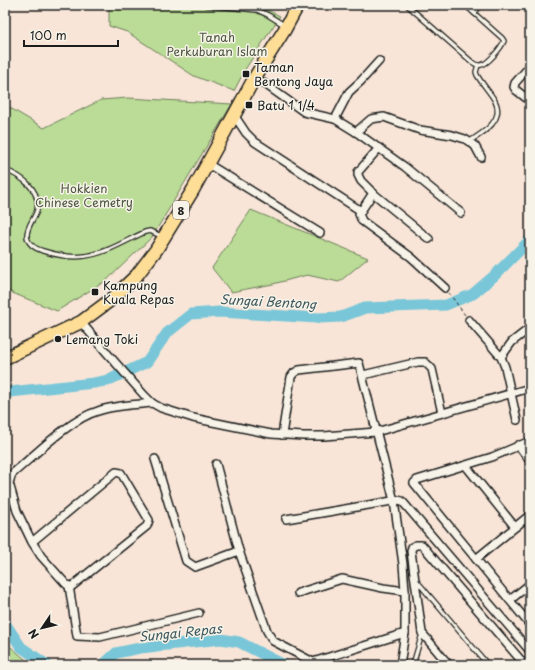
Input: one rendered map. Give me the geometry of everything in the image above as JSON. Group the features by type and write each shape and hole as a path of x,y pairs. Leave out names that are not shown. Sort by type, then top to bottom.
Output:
{"main road":[{"name":"8","path":"5,358 81,322 105,305 129,284 164,238 208,164 255,77 287,26 298,5"}],"street":[{"path":"335,119 349,92 379,61"},
{"path":"530,66 515,83 514,87 530,101"},
{"path":"255,77 304,112 335,119 356,132 405,167 461,213"},
{"path":"234,114 246,133 255,142 361,211"},
{"path":"356,132 371,119 384,117 420,130 459,136 470,141 478,149 480,157"},
{"path":"379,148 358,172 358,175 363,184 429,240"},
{"path":"208,164 320,233"},
{"path":"373,193 361,211 360,217 362,221 411,257 445,288"},
{"path":"469,320 500,357 505,367 517,420"},
{"path":"81,322 106,353 152,403 166,410 188,416 259,432 282,435 324,436 376,432 530,388"},
{"path":"500,357 512,342 530,328"},
{"path":"363,375 418,362 428,363 432,369 442,414"},
{"path":"282,435 290,381 294,373 300,370 359,363 394,501 403,564 405,591 405,633 400,665"},
{"path":"152,403 98,410 82,417 12,474 9,483 17,511 32,542 41,556 69,586 77,636 100,637 200,613"},
{"path":"530,441 466,466 417,480 414,483 530,625"},
{"path":"518,445 530,461"},
{"path":"156,459 186,561 195,567 239,551"},
{"path":"216,464 239,551 267,631 273,641 313,662 405,633"},
{"path":"466,466 515,527"},
{"path":"32,542 103,482 116,472 121,473 149,520 147,526 76,584 71,587 69,586"},
{"path":"286,519 400,500 530,651"},
{"path":"476,559 530,515"},
{"path":"449,665 422,633 414,578 412,549 414,546 419,544 422,545 526,665 530,662"},
{"path":"298,592 342,579 405,591"},
{"path":"510,600 530,584"}],"lane":[{"path":"120,7 147,7 163,5"},
{"path":"206,5 257,10 287,26"},
{"path":"407,5 472,62 482,65 486,63 500,48 504,41 466,5"},
{"path":"474,13 481,5"},
{"path":"470,141 487,130 494,123 498,110 495,100 477,75 476,72 478,65"},
{"path":"5,170 23,178 34,194 37,203 37,210 26,235 32,246 39,250 76,257 87,256 104,251 145,232 150,231 164,238"},
{"path":"414,578 488,665"},
{"path":"415,665 414,661 422,633"}],"path":[{"path":"445,288 469,320"}],"green space":[{"name":"Tanah Perkuburan Islam","path":"109,5 257,5 280,16 246,68 234,91 194,76 127,32 109,26"},
{"name":"Hokkien Chinese Cemetry","path":"128,98 232,104 152,237 107,280 57,311 5,290 5,105 44,128 101,100"},
{"path":"251,210 368,258 339,282 307,275 273,284 231,292 212,268"},
{"path":"5,642 32,665 5,665"}],"waterway":[{"name":"Sungai Bentong","path":"5,394 10,392 109,380 147,362 167,333 191,314 219,312 318,318 341,317 365,308 446,305 473,294 494,276 530,240"},
{"name":"Sungai Repas","path":"5,623 21,647 47,665"},
{"name":"Sungai Repas","path":"103,665 116,653 140,648 221,639 239,642 284,665"}],"place":[{"name":"Taman Bentong Jaya","path":"246,74"},
{"name":"Batu 1 1/4","path":"249,105"},
{"name":"Kampung Kuala Repas","path":"95,292"},
{"name":"Lemang Toki","path":"58,339"}]}
